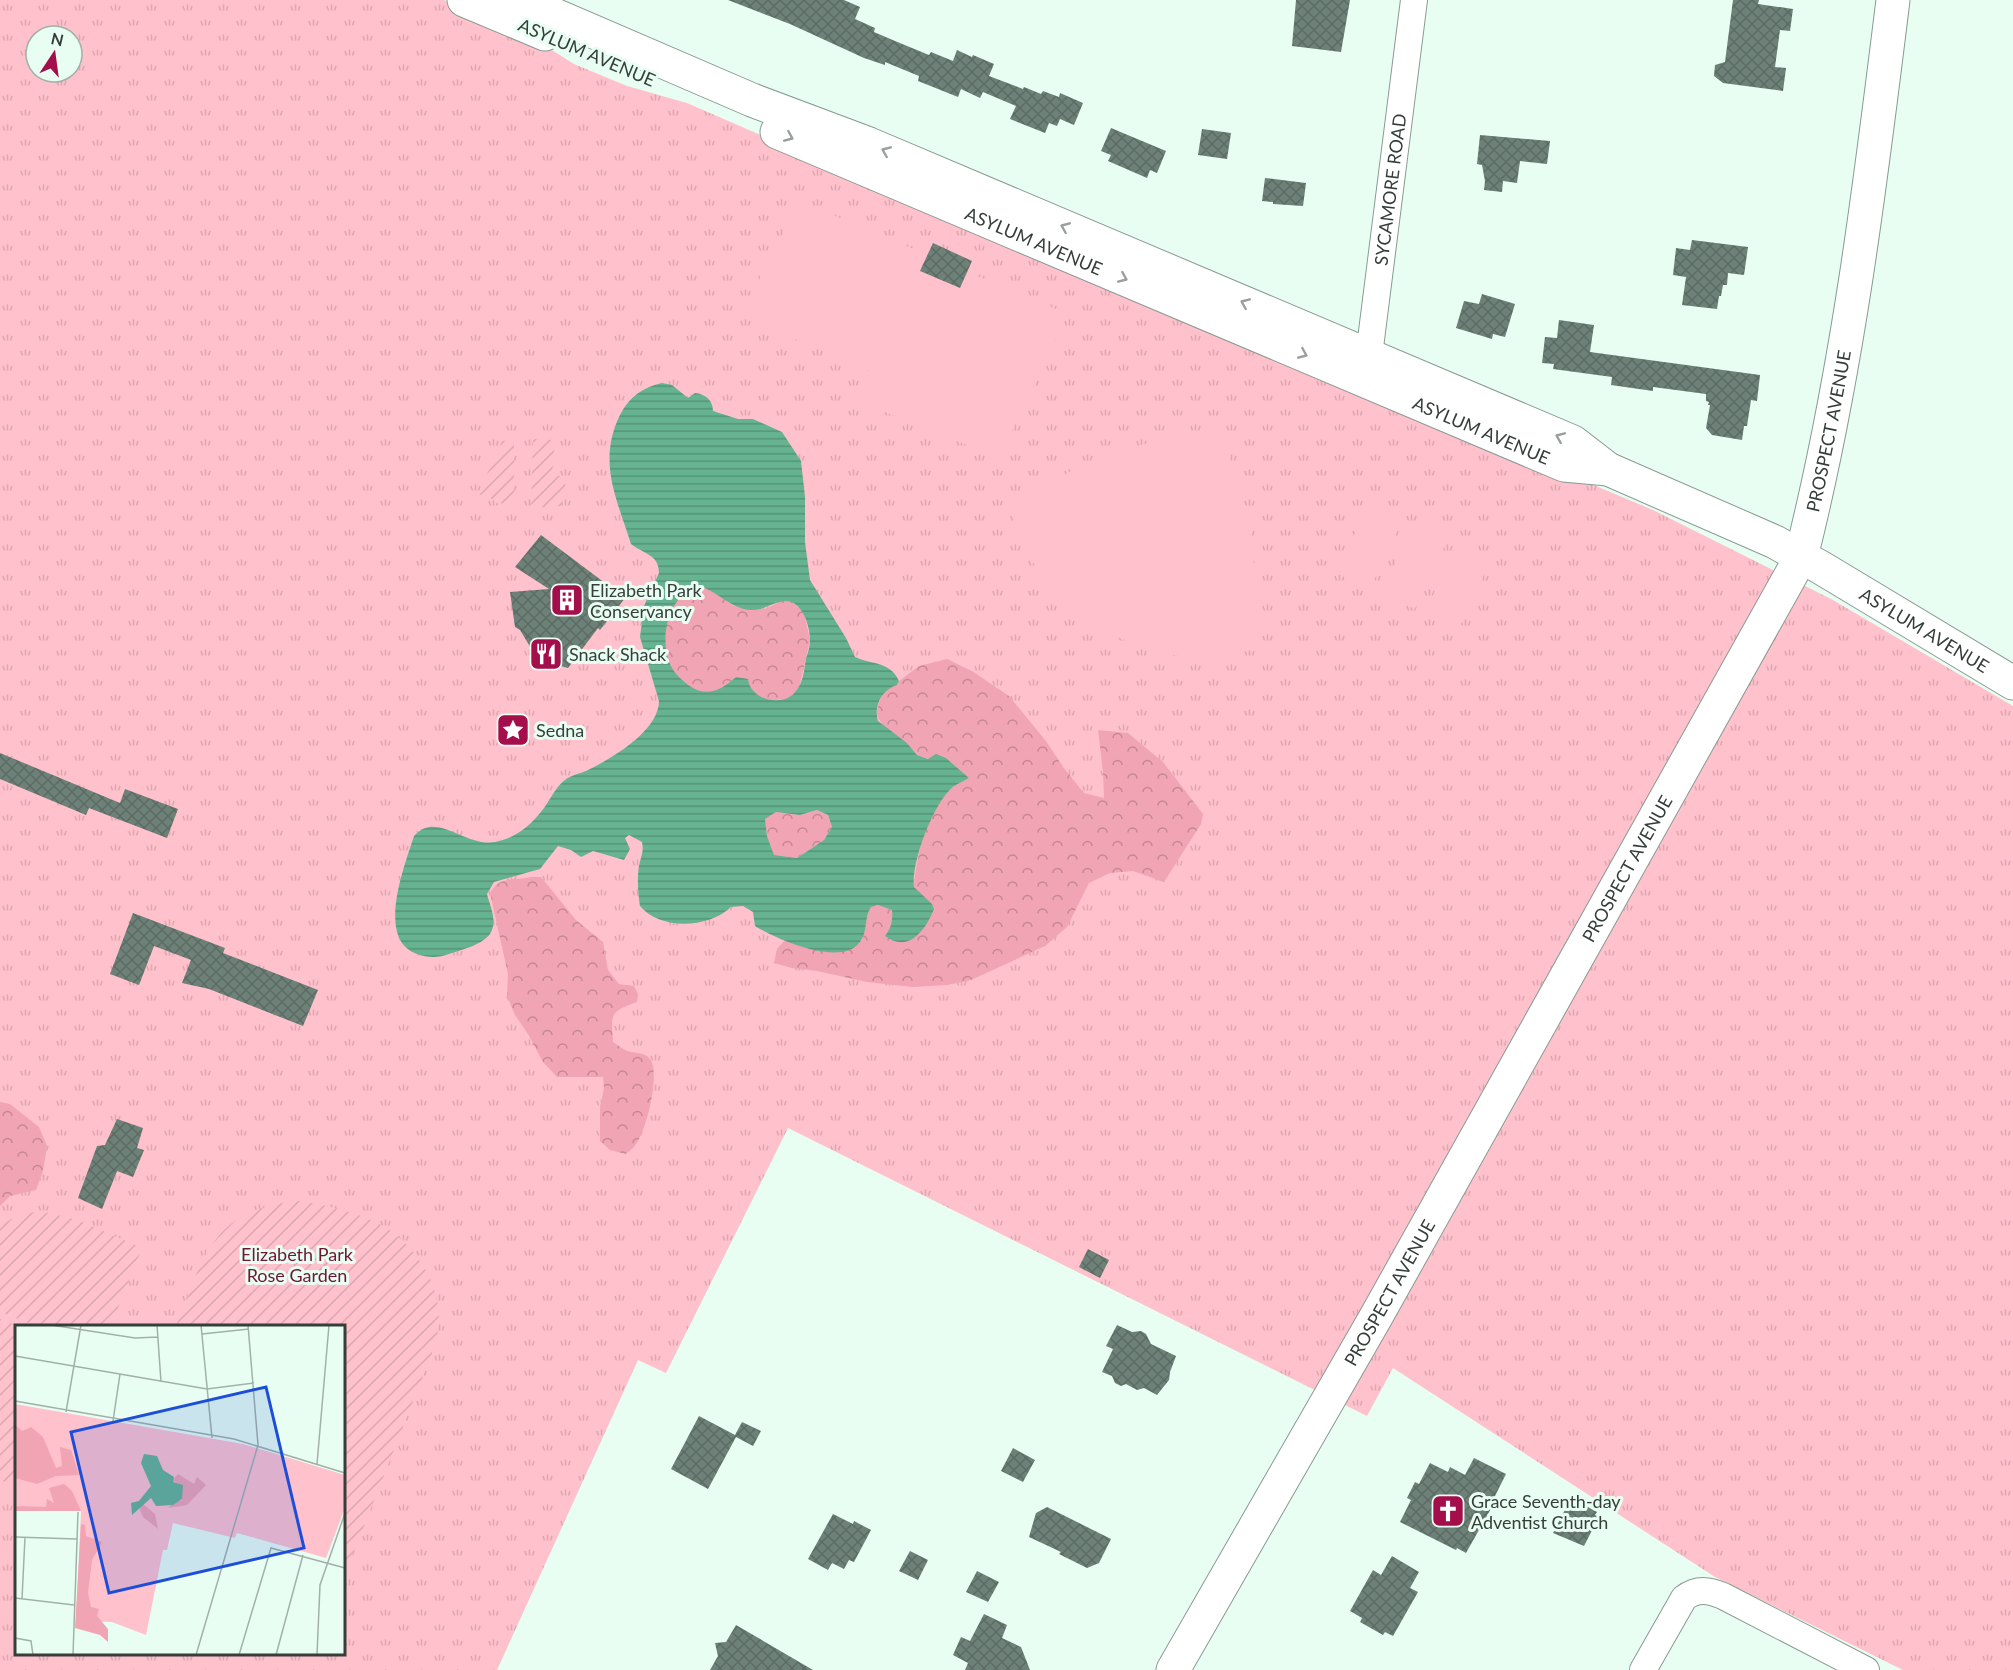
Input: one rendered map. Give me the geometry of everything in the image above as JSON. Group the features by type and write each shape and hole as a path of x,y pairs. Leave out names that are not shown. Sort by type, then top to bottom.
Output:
{"main road":[{"name":"ASYLUM AVENUE","path":"464,0 1367,368 1573,442 1608,470 1775,542 2013,683"},
{"name":"ASYLUM AVENUE","path":"519,0 752,100 869,144 1367,368"},
{"name":"PROSPECT AVENUE","path":"1173,1670 1361,1342 1801,557 1818,490 1845,347 1877,131 1893,0"}],"street":[{"name":"SYCAMORE ROAD","path":"1367,368 1414,0"},
{"path":"1643,1670 1684,1598 1700,1590 1723,1596 1866,1670"}],"green space":[{"path":"0,0 444,0 536,40 574,64 627,86 687,103 1653,510 1833,600 2013,706 2013,1670 1903,1670 1715,1577 1393,1368 1367,1416 788,1128 666,1373 638,1360 497,1670 0,1670"},
{"path":"797,200 1068,314 999,458 862,403 874,373 741,316 793,213"},
{"path":"1210,429 1220,434 1234,469 1251,530 1261,648 1209,657 1172,655 1132,643 1112,634 1093,624 1060,598 1047,584 1028,554 1007,501 1115,451"},
{"path":"533,439 555,440 552,474 564,477 566,480 562,506 531,508"},
{"path":"514,440 514,504 496,503 478,494 502,441"},
{"path":"1370,501 1404,517 1370,589 1336,573"},
{"path":"1415,522 1449,537 1415,609 1381,594"},
{"path":"1458,542 1492,558 1458,630 1424,614"},
{"path":"700,586 712,590 734,606 765,609 781,601 792,602 804,612 810,640 799,689 789,698 770,701 758,696 736,677 722,689 705,692 689,686 675,674 670,667 665,648 670,615 682,596"},
{"path":"947,659 972,671 1009,696 1084,793 1104,798 1098,730 1128,733 1163,762 1203,814 1201,824 1164,882 1133,871 1110,873 1089,883 1067,927 1045,946 971,980 947,985 913,987 867,982 774,963 777,949 785,940 804,947 861,941 871,907 878,905 892,910 889,932 924,899 914,887 914,883 925,832 943,797 969,778 946,758 929,759 917,755 907,743 884,727 876,715 885,693 899,681 919,666"},
{"path":"817,810 828,815 832,827 824,840 797,858 774,855 767,836 765,819 776,812 800,815"},
{"path":"541,877 576,920 603,942 608,970 619,984 634,986 638,994 637,1002 614,1014 612,1024 613,1042 625,1050 648,1056 653,1066 653,1089 648,1115 640,1137 626,1154 610,1150 600,1141 603,1077 557,1077 543,1062 515,1015 507,996 508,974 490,893 498,883 503,881"},
{"path":"0,1102 10,1104 39,1127 47,1146 43,1171 36,1190 10,1196 0,1206"},
{"name":"Elizabeth Park Rose Garden","path":"300,1201 336,1208 363,1216 386,1228 412,1251 431,1281 436,1297 439,1314 438,1334 432,1353 345,1574 345,1325 176,1325 204,1257 216,1240 230,1225 248,1213 271,1205"},
{"path":"40,1211 78,1220 142,1248 111,1325 34,1325 0,1312 0,1226 18,1215"},
{"path":"0,1319 15,1325 15,1486 0,1480"}],"shaded area":[{"path":"662,383 672,385 688,398 695,393 702,395 708,398 713,411 738,419 753,419 782,432 801,461 805,497 805,542 810,580 846,638 855,657 886,667 899,681 880,699 877,710 878,721 907,743 917,755 928,759 936,754 946,758 969,778 953,787 945,795 931,819 920,849 914,887 932,904 934,909 921,931 909,941 902,942 885,936 891,924 892,910 878,905 871,907 860,942 851,949 839,952 808,949 778,938 755,926 753,912 743,906 731,907 722,914 698,923 672,923 660,920 640,906 638,876 642,842 629,835 625,838 630,849 624,860 593,851 581,857 571,850 558,846 540,869 494,882 487,894 493,914 493,924 486,938 471,947 441,956 429,957 417,954 404,946 395,918 400,882 414,836 423,829 432,827 442,828 472,840 484,842 503,840 519,833 538,816 562,782 596,766 632,743 651,723 657,712 659,701 640,637 644,606 659,573 658,567 653,558 631,544 615,496 610,465 613,432 620,415 637,394","holes":["700,586 743,609 759,609 787,601 799,607 806,619 810,642 802,679 791,696 778,700 765,698 753,691 748,679 736,677 722,688 708,692 702,691 695,689 676,674 669,662 666,648 667,626 670,615 682,596","817,810 828,815 832,827 824,840 797,858 774,855 767,836 765,819 776,812 800,815"]}],"building":[{"path":"728,0 844,0 860,7 855,19 875,28 874,32 929,55 931,52 953,61 957,50 972,57 973,55 994,64 989,76 1041,94 1043,91 1059,97 1060,93 1083,103 1074,125 1060,119 1057,126 1049,123 1045,133 1010,119 1016,106 983,92 980,98 961,89 958,97 918,81 919,76 885,62 885,65 864,58 790,24"},
{"path":"1296,0 1350,0 1341,52 1292,46"},
{"path":"1733,0 1759,0 1758,4 1793,9 1790,31 1780,30 1775,67 1786,68 1783,91 1723,83 1714,76 1715,65 1725,62"},
{"path":"1111,128 1166,151 1157,173 1150,170 1147,178 1108,161 1111,155 1101,151"},
{"path":"1202,129 1231,133 1227,159 1198,155"},
{"path":"1480,135 1550,141 1547,164 1520,161 1517,183 1503,181 1502,192 1484,190 1482,165 1477,164"},
{"path":"1265,178 1306,183 1303,206 1262,201"},
{"path":"1692,240 1748,247 1744,275 1728,273 1727,285 1723,285 1717,309 1682,305 1686,277 1673,275 1676,248 1690,250"},
{"path":"933,243 972,261 960,288 920,271"},
{"path":"1482,294 1515,304 1505,337 1493,334 1492,339 1456,328 1464,301 1479,304"},
{"path":"1559,320 1594,325 1590,352 1760,375 1757,401 1751,400 1747,426 1744,426 1742,440 1712,435 1706,428 1710,405 1706,401 1706,394 1653,387 1653,391 1611,385 1612,377 1553,369 1554,364 1542,363 1545,337 1557,338"},
{"name":"Elizabeth Park Conservancy","path":"541,535 625,598 600,630 598,628 568,668 538,660 520,630 515,627 510,592 549,589 515,567"},
{"path":"0,753 120,803 125,789 178,809 167,838 89,808 86,815 0,779"},
{"path":"133,913 225,948 223,953 318,990 303,1026 209,989 182,983 191,960 154,946 139,985 110,974"},
{"path":"117,1119 143,1128 137,1148 144,1150 133,1177 117,1171 102,1209 78,1198 97,1146 105,1145"},
{"path":"1088,1249 1109,1260 1100,1278 1079,1267"},
{"path":"1117,1325 1132,1332 1141,1331 1146,1334 1151,1344 1176,1356 1169,1380 1157,1395 1144,1388 1137,1390 1126,1384 1121,1386 1115,1383 1112,1376 1102,1372 1113,1349 1106,1346"},
{"path":"699,1416 735,1435 742,1422 761,1431 753,1446 736,1437 708,1489 671,1469"},
{"path":"1013,1448 1035,1460 1023,1482 1001,1471"},
{"name":"Grace Seventh-day Adventist Church","path":"1474,1458 1506,1474 1495,1496 1497,1498 1466,1553 1400,1522 1411,1500 1407,1498 1415,1482 1419,1484 1430,1463 1448,1472 1450,1467 1465,1475"},
{"path":"1571,1498 1597,1512 1595,1515 1599,1517 1584,1546 1553,1533"},
{"path":"1047,1507 1111,1539 1099,1563 1087,1568 1059,1554 1061,1552 1029,1537 1036,1513"},
{"path":"833,1514 871,1530 854,1562 849,1560 844,1569 832,1563 828,1570 808,1559"},
{"path":"910,1551 928,1560 918,1580 899,1571"},
{"path":"1392,1556 1419,1572 1410,1588 1418,1592 1393,1636 1385,1632 1383,1635 1360,1622 1362,1618 1350,1611 1373,1570 1381,1575"},
{"path":"977,1571 999,1582 988,1602 966,1592"},
{"path":"984,1614 1007,1625 1002,1638 1021,1647 1030,1670 965,1670 968,1663 953,1655 961,1637 970,1641"},
{"path":"736,1625 813,1670 710,1670 718,1656 715,1643 726,1642"}],"place":[{"name":"Elizabeth Park Conservancy","path":"567,600"},
{"name":"Snack Shack","path":"546,654"},
{"name":"Sedna","path":"513,730"},
{"name":"Grace Seventh-day Adventist Church","path":"1448,1511"}]}
